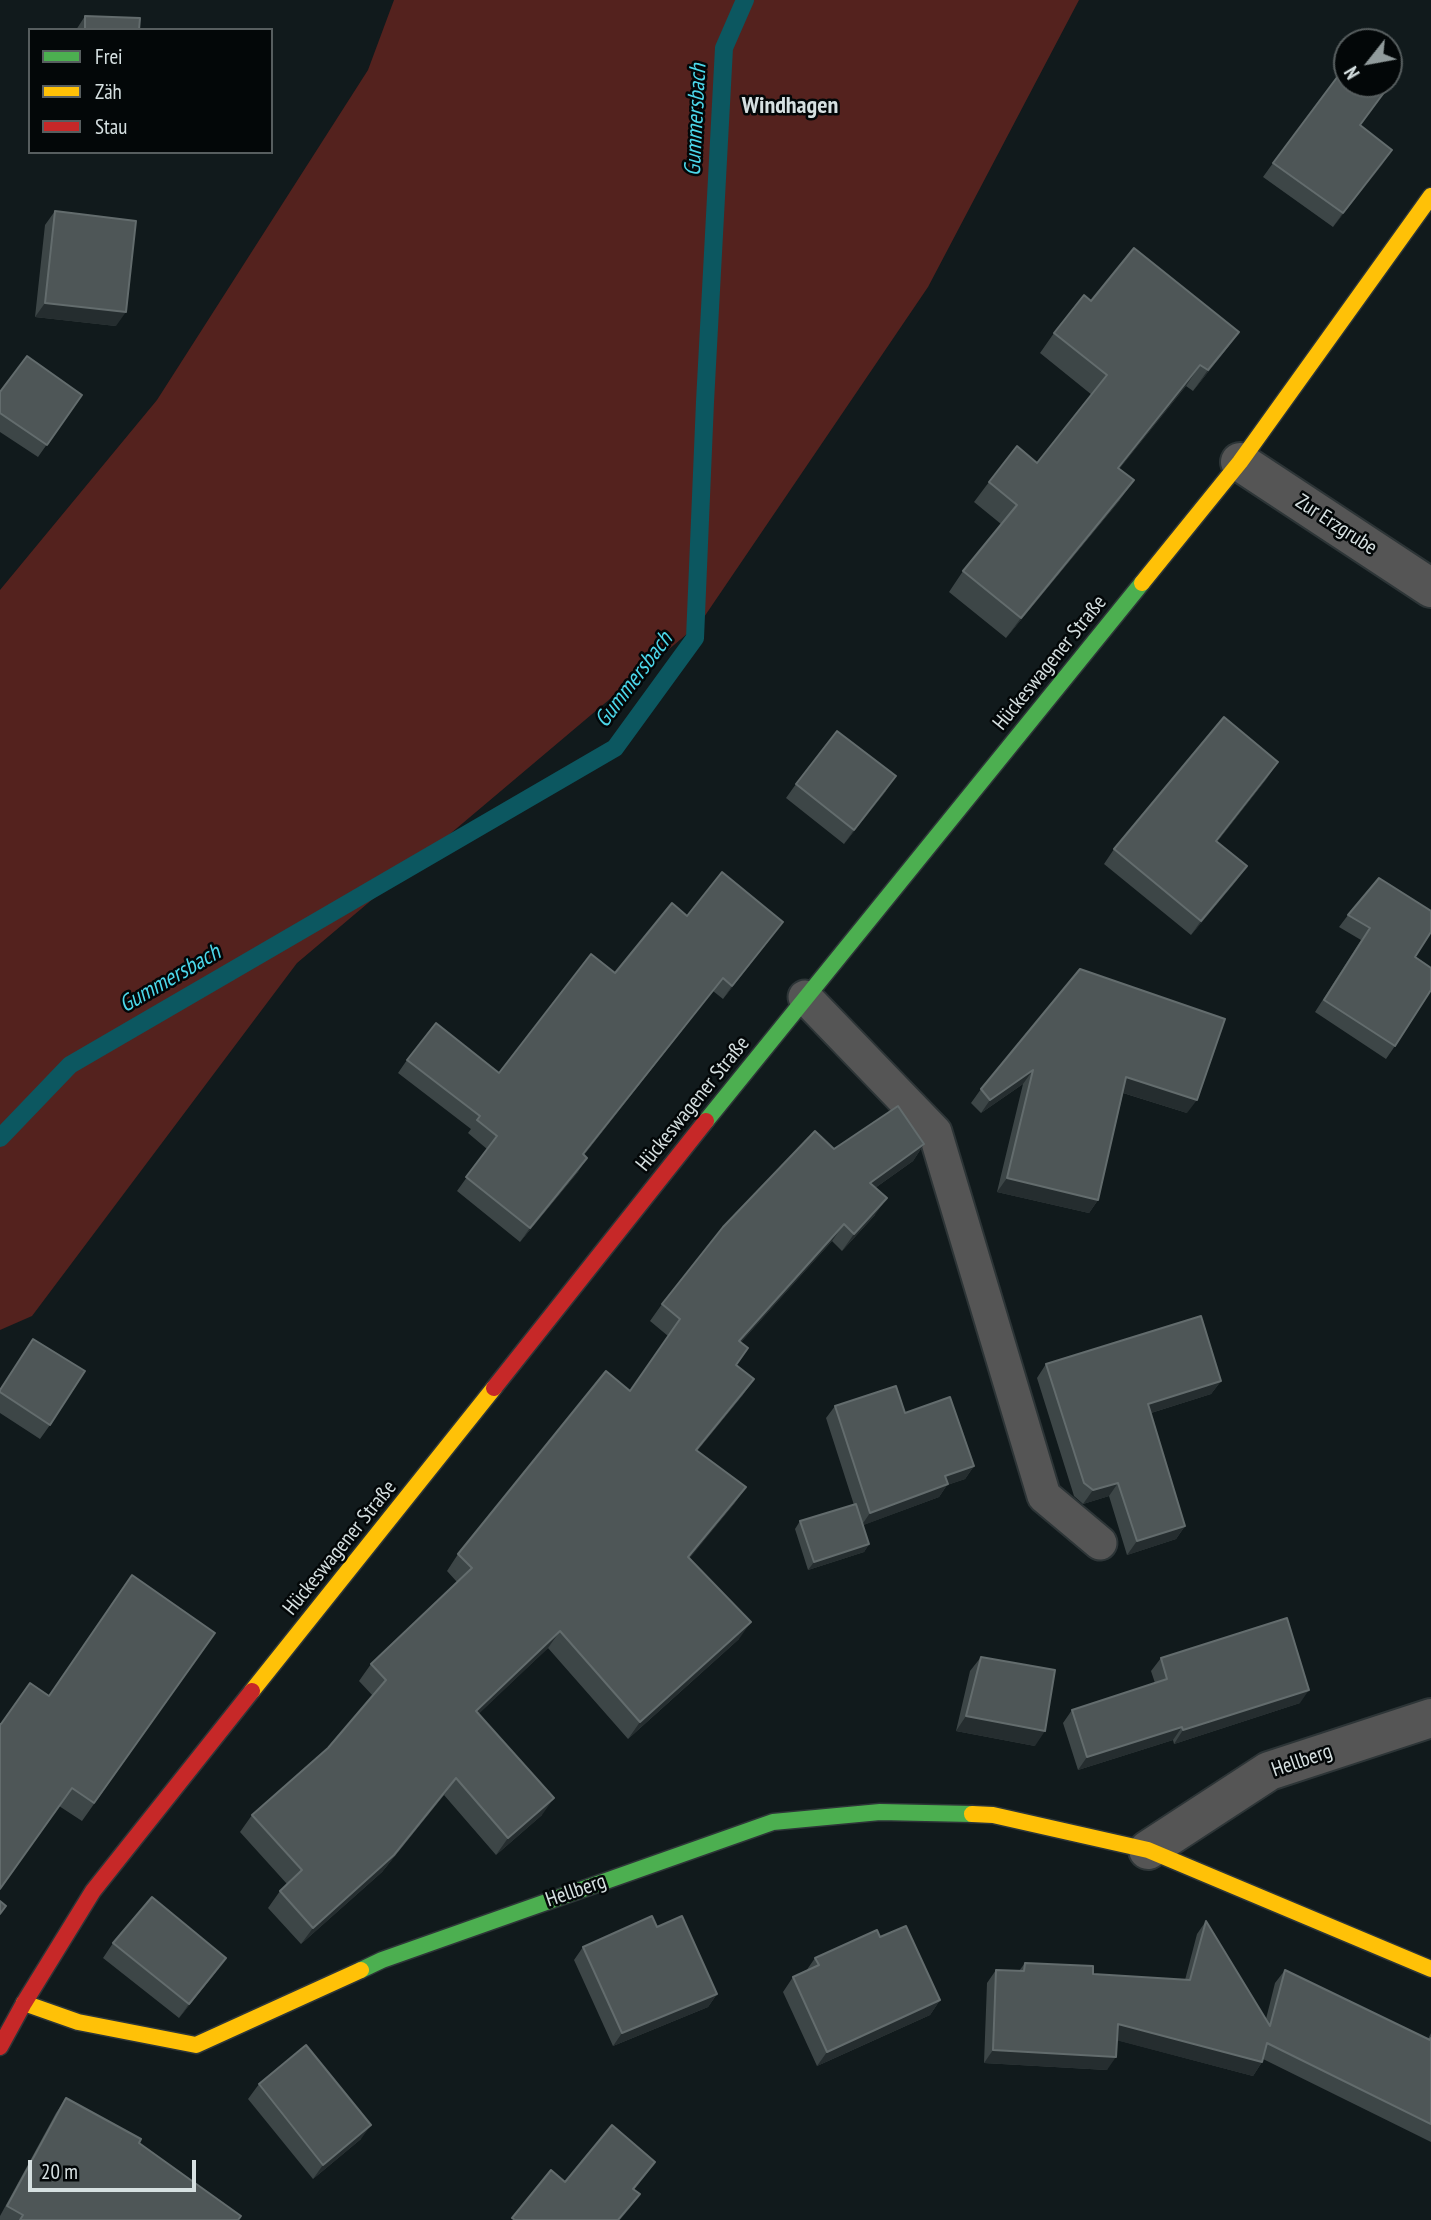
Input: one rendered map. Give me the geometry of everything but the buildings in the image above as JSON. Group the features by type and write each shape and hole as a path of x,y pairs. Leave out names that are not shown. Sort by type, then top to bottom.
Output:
{"street":[{"name":"Hückeswagener Straße","path":"0,2047 93,1891 805,997 1240,462 1429,205"},
{"name":"Zur Erzgrube","path":"1240,462 1431,588"},
{"name":"Hellberg","path":"1148,1850 1269,1771 1431,1718"},
{"name":"Hellberg","path":"24,2003 78,2022 196,2045 382,1959 774,1822 880,1812 993,1815 1148,1850 1431,1969"}],"lane":[{"path":"805,997 936,1132 1044,1496 1100,1543"}],"shaded area":[{"path":"394,0 1079,0 928,287 700,623 297,963 32,1316 0,1330 0,590 157,400 368,70"}],"waterway":[{"name":"Gummersbach","path":"0,1138 70,1065 615,748 695,638 724,48 745,0"}],"traffic: fast":[{"path":"706,1121 1142,583"},
{"path":"361,1970 382,1960 773,1822 880,1812 972,1814"}],"traffic: slow":[{"path":"1142,583 1240,462 1431,196"},
{"path":"252,1691 494,1388"},
{"path":"972,1814 993,1815 1148,1850 1431,1969"},
{"path":"24,2003 78,2022 196,2045 361,1970"}],"traffic: jam":[{"path":"494,1388 706,1121"},
{"path":"0,2047 93,1891 252,1691"}],"district":[{"name":"Windhagen","path":"790,106"}]}
